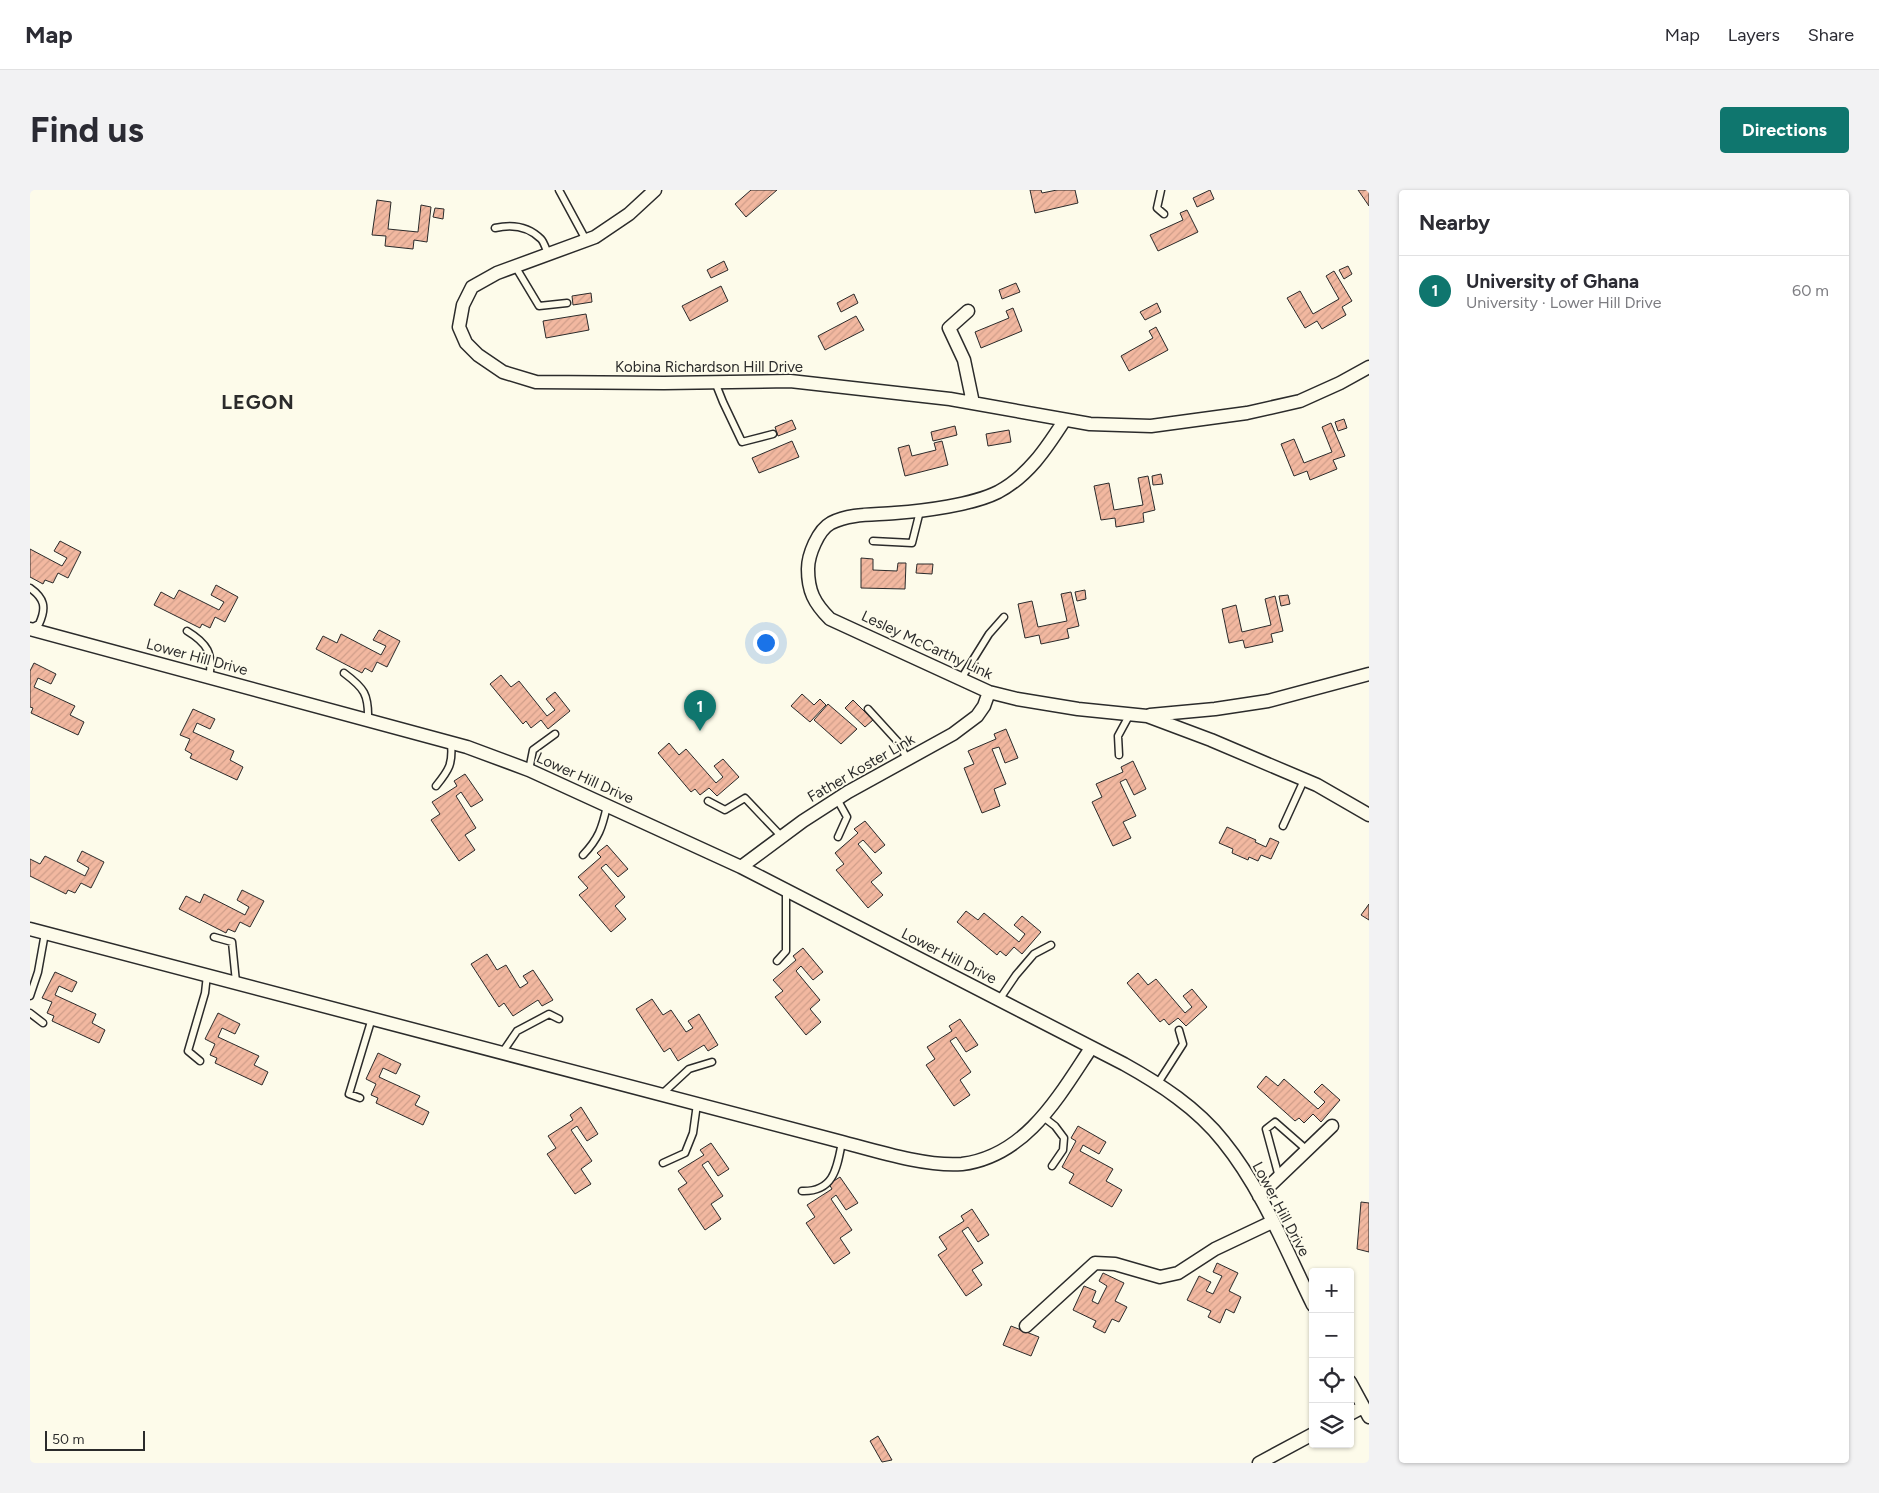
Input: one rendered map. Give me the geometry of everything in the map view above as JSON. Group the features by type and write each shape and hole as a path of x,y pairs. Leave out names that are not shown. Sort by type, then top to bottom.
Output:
{"street":[{"name":"Kobina Richardson Hill Drive","path":"655,190 629,214 595,237 497,273 472,287 462,304 459,327 466,343 478,356 503,372 536,382 790,381 950,399 1064,421 1090,424 1151,426 1247,413 1300,401 1340,383 1369,367"},
{"path":"968,311 949,328 964,360 973,403"},
{"name":"Lesley McCarthy Link","path":"1064,421 1033,465 1015,482 997,492 972,502 897,513 858,515 830,524 816,539 808,560 808,585 818,607 830,618 988,692 1078,709 1147,716 1211,740 1304,780 1369,815"},
{"name":"Lower Hill Drive","path":"30,629 451,743 529,770 741,867 1000,1000 1158,1083 1206,1122 1223,1141 1259,1196 1309,1297"},
{"path":"1147,716 1268,701 1369,674"},
{"name":"Father Koster Link","path":"741,867 837,799 953,734 977,716 984,706 988,692"},
{"path":"30,929 908,1159 960,1164 980,1160 1001,1152 1019,1140 1053,1104 1091,1048"},
{"path":"1259,1196 1332,1126"},
{"path":"1026,1326 1095,1262 1115,1264 1160,1277 1178,1273 1214,1249 1272,1222"},
{"path":"1354,1390 1366,1412"},
{"path":"1259,1463 1309,1436"}],"lane":[{"path":"559,190 586,240"},
{"path":"1161,190 1157,208 1164,214"},
{"path":"495,228 509,225 520,226 542,239 548,254"},
{"path":"515,266 539,306 566,303"},
{"path":"715,382 742,442 773,434"},
{"path":"873,541 912,543 920,510"},
{"path":"30,588 42,600 43,610 39,624 30,629"},
{"path":"961,679 989,634 1004,617"},
{"path":"187,631 204,642 211,663 209,677"},
{"path":"344,672 365,692 368,721"},
{"path":"868,709 899,743 907,759"},
{"path":"1120,755 1118,736 1130,714"},
{"path":"529,770 533,750 555,734"},
{"path":"436,786 447,773 452,759 451,743"},
{"path":"1283,826 1304,780"},
{"path":"708,801 725,810 745,798 782,837"},
{"path":"837,799 847,817 838,837"},
{"path":"583,855 596,842 607,806"},
{"path":"777,961 786,951 786,890"},
{"path":"30,996 38,972 45,933"},
{"path":"214,937 232,942 236,982"},
{"path":"1000,1000 1016,975 1034,954 1051,945"},
{"path":"200,1061 188,1051 205,993 207,974"},
{"path":"30,1013 43,1024"},
{"path":"502,1052 517,1031 549,1014 559,1019"},
{"path":"360,1098 349,1094 372,1018"},
{"path":"1158,1083 1183,1044 1179,1030"},
{"path":"661,1095 689,1069 712,1062"},
{"path":"663,1163 685,1153 693,1133 697,1104"},
{"path":"1042,1116 1055,1126 1064,1138 1063,1150 1052,1166"},
{"path":"1279,1177 1266,1129 1275,1122 1307,1150"},
{"path":"802,1191 820,1189 833,1176 842,1142"}],"building":[{"path":"751,190 777,190 746,217 735,204"},
{"path":"1030,190 1041,190 1042,193 1057,190 1075,190 1078,203 1035,213"},
{"path":"1210,190 1214,199 1197,207 1193,198"},
{"path":"1358,190 1369,190 1369,206"},
{"path":"377,200 391,202 388,229 418,232 421,205 431,207 427,242 414,240 413,249 385,246 386,236 372,235"},
{"path":"435,208 444,209 443,219 433,217"},
{"path":"1187,210 1198,232 1158,251 1150,235 1183,220 1180,213"},
{"path":"724,261 728,270 711,278 707,270"},
{"path":"1348,266 1352,274 1344,279 1339,270"},
{"path":"1334,271 1352,301 1342,307 1346,315 1322,329 1317,321 1305,328 1287,298 1300,291 1313,314 1339,299 1326,276"},
{"path":"1016,283 1020,292 1002,299 999,290"},
{"path":"721,286 728,301 690,321 682,306"},
{"path":"591,293 592,302 573,305 572,296"},
{"path":"854,294 858,303 841,312 837,303"},
{"path":"1157,303 1161,312 1145,320 1140,312"},
{"path":"1013,308 1022,331 981,348 975,332 1009,318 1006,311"},
{"path":"586,314 589,330 546,338 543,321"},
{"path":"856,316 864,330 825,350 818,336"},
{"path":"1156,327 1168,350 1129,371 1121,356 1153,338 1149,331"},
{"path":"1344,419 1347,428 1338,431 1335,422"},
{"path":"792,420 796,429 778,436 775,427"},
{"path":"1331,423 1345,456 1333,460 1337,469 1310,480 1307,471 1294,476 1281,444 1294,439 1304,463 1332,452 1322,427"},
{"path":"955,426 957,435 933,441 931,432"},
{"path":"1009,430 1011,442 988,446 986,434"},
{"path":"792,441 799,457 759,473 752,458"},
{"path":"942,441 948,465 905,476 898,448 909,445 912,456 936,450 934,443"},
{"path":"1161,474 1163,484 1153,485 1152,476"},
{"path":"1148,476 1155,510 1143,513 1144,522 1116,527 1115,518 1101,520 1094,486 1109,483 1114,510 1143,505 1138,478"},
{"path":"60,541 81,552 68,578 58,573 53,583 45,580 43,584 30,577 30,549 62,566 67,558 54,551"},
{"path":"861,558 873,559 873,570 897,571 898,563 906,563 905,589 861,588"},
{"path":"917,564 933,564 932,574 916,573"},
{"path":"216,585 238,597 225,622 215,617 210,628 202,624 200,628 154,605 161,592 174,599 179,590 219,610 224,602 211,595"},
{"path":"1085,590 1086,599 1077,601 1075,592"},
{"path":"1071,592 1079,626 1067,629 1069,638 1041,644 1039,635 1025,638 1018,604 1032,601 1038,627 1067,621 1061,594"},
{"path":"1288,595 1290,604 1281,606 1279,596"},
{"path":"1275,596 1283,631 1271,634 1273,642 1245,648 1243,640 1229,643 1222,609 1236,605 1242,632 1271,625 1265,599"},
{"path":"379,630 400,641 387,667 377,662 372,672 365,668 362,673 316,649 323,636 337,643 341,634 381,655 386,646 373,640"},
{"path":"34,663 56,674 51,684 38,678 34,687 75,706 70,715 84,722 78,735 31,713 33,708 30,707 30,671"},
{"path":"501,675 511,687 519,681 547,716 555,710 546,699 555,692 570,711 548,729 541,720 531,728 526,721 523,724 490,684"},
{"path":"802,694 814,705 820,699 826,705 810,722 791,706"},
{"path":"853,700 873,720 865,727 845,708"},
{"path":"828,704 857,729 841,744 814,720"},
{"path":"193,709 215,719 210,729 197,723 193,732 234,751 230,760 243,767 237,780 190,758 192,754 185,750 190,739 180,735"},
{"path":"1006,729 1018,758 1005,763 999,747 992,749 1006,784 994,789 1000,806 982,813 964,768 974,764 968,751 996,739 994,734"},
{"path":"669,743 679,755 686,749 716,783 723,777 714,766 723,759 739,777 717,796 709,788 700,795 695,789 691,792 658,753"},
{"path":"1133,761 1146,789 1134,795 1126,779 1120,782 1136,816 1123,822 1131,838 1113,846 1092,802 1102,797 1096,784 1123,772 1121,767"},
{"path":"465,774 483,800 471,807 461,792 456,796 476,828 465,835 475,850 459,861 431,820 440,814 432,802 457,786 454,781"},
{"path":"865,821 885,845 875,853 863,840 858,844 882,873 871,882 883,895 868,908 836,870 844,864 835,853 858,833 854,829"},
{"path":"1227,827 1256,840 1255,842 1266,847 1270,838 1279,842 1271,859 1261,855 1258,861 1249,857 1248,860 1232,853 1233,849 1219,843"},
{"path":"607,845 628,869 618,877 606,864 601,868 625,897 615,906 626,919 611,932 579,895 588,888 578,877 601,857 597,853"},
{"path":"82,851 104,862 91,888 81,883 75,893 68,890 66,894 30,876 30,859 40,864 45,856 85,876 89,868 77,861"},
{"path":"242,890 264,901 250,927 240,922 235,932 228,929 226,933 179,909 186,896 200,903 204,894 245,915 249,907 237,900"},
{"path":"1369,904 1369,920 1361,915"},
{"path":"966,911 978,920 984,913 1019,942 1025,934 1014,925 1022,916 1041,932 1022,954 1014,947 1006,956 1000,951 997,955 957,922"},
{"path":"803,948 823,972 813,980 801,966 796,971 820,1000 810,1009 821,1022 806,1035 775,997 783,991 773,980 796,960 793,956"},
{"path":"487,954 497,970 506,965 520,988 528,983 523,976 533,970 553,1000 542,1006 538,1000 513,1016 504,1003 499,1007 471,964"},
{"path":"55,972 77,982 72,992 59,986 55,995 96,1014 92,1023 105,1030 99,1043 52,1021 54,1016 47,1013 52,1002 42,998"},
{"path":"1138,973 1148,985 1156,979 1185,1013 1192,1007 1183,996 1192,989 1207,1007 1186,1026 1178,1018 1169,1025 1164,1019 1160,1022 1127,983"},
{"path":"652,999 663,1015 671,1010 686,1032 693,1028 688,1021 699,1014 718,1045 708,1051 704,1045 678,1061 670,1048 664,1052 636,1009"},
{"path":"218,1013 240,1024 235,1034 222,1028 218,1037 259,1056 254,1065 268,1072 262,1085 215,1063 217,1058 210,1055 215,1044 205,1039"},
{"path":"960,1019 978,1045 966,1052 956,1037 950,1041 971,1072 960,1080 970,1095 954,1106 926,1065 935,1059 927,1047 952,1031 949,1026"},
{"path":"378,1053 401,1064 396,1074 383,1068 379,1077 420,1096 415,1105 429,1112 423,1125 376,1103 378,1098 371,1095 376,1084 366,1079"},
{"path":"1266,1076 1278,1086 1284,1079 1318,1109 1325,1102 1314,1092 1322,1084 1340,1100 1321,1122 1313,1114 1304,1123 1299,1118 1295,1121 1257,1087"},
{"path":"581,1107 598,1134 587,1141 577,1126 571,1130 592,1161 581,1169 591,1184 575,1194 547,1154 556,1148 548,1136 573,1120 570,1115"},
{"path":"1078,1126 1106,1142 1099,1154 1083,1145 1080,1151 1113,1169 1106,1181 1122,1190 1112,1207 1069,1183 1074,1174 1062,1167 1076,1141 1071,1138"},
{"path":"711,1143 729,1169 718,1176 708,1161 702,1165 723,1196 711,1204 721,1219 705,1230 678,1189 687,1183 678,1171 704,1155 700,1150"},
{"path":"840,1177 858,1203 846,1210 836,1195 831,1199 852,1230 840,1238 850,1253 834,1264 806,1223 815,1217 807,1205 832,1189 829,1184"},
{"path":"1361,1202 1369,1203 1369,1252 1357,1249"},
{"path":"972,1209 989,1235 978,1242 968,1227 962,1231 983,1263 972,1270 982,1285 966,1296 938,1255 947,1249 939,1237 964,1221 961,1216"},
{"path":"1217,1263 1238,1273 1229,1291 1241,1297 1234,1313 1226,1309 1220,1323 1208,1317 1211,1311 1187,1300 1199,1276 1211,1282 1206,1291 1213,1294 1222,1276 1213,1272"},
{"path":"1103,1273 1124,1283 1115,1301 1127,1307 1119,1322 1112,1319 1105,1333 1093,1327 1096,1321 1073,1310 1084,1286 1096,1291 1092,1301 1098,1304 1107,1286 1099,1281"},
{"path":"1011,1326 1039,1337 1031,1356 1003,1345"},
{"path":"878,1436 892,1460 882,1462 870,1441"}],"place":[{"name":"University of Ghana","path":"700,731"}],"district":[{"name":"LEGON","path":"258,402"}]}
